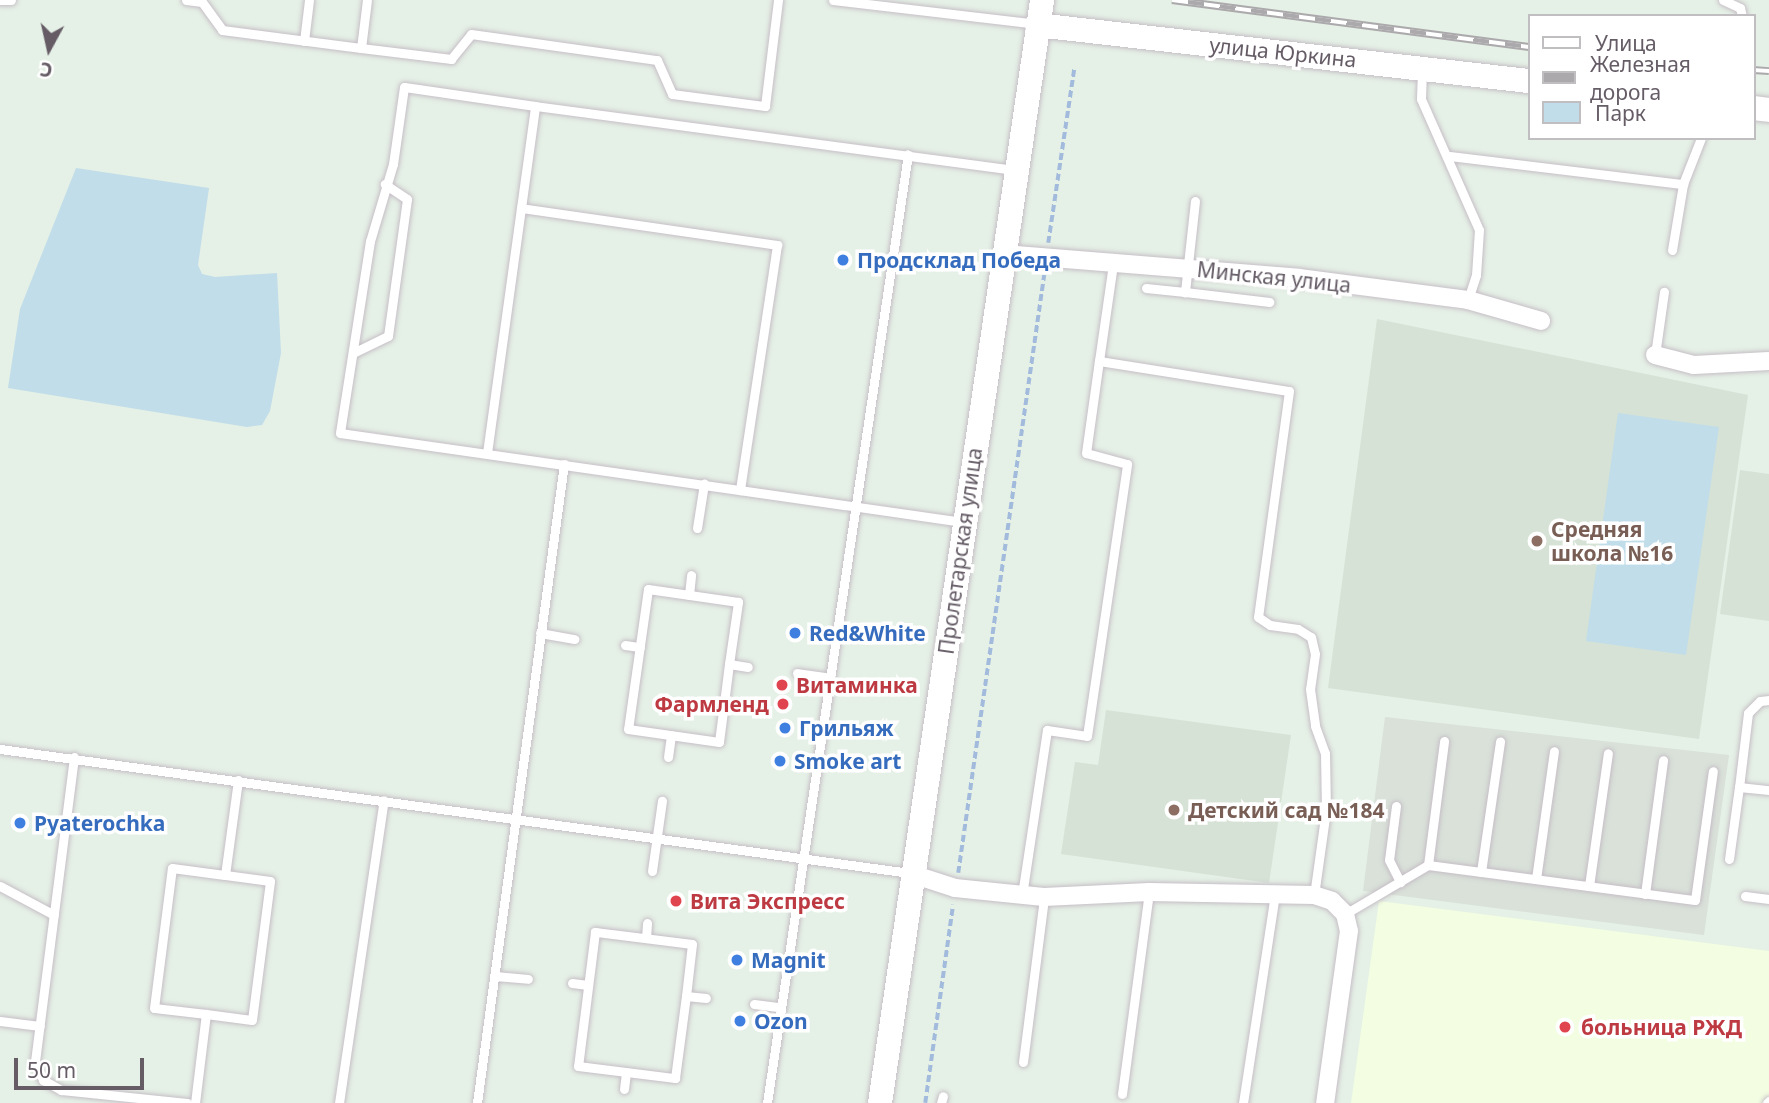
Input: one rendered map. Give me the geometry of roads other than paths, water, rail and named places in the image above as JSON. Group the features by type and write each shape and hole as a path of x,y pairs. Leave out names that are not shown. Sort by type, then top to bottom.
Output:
{"main road":[{"name":"Пролетарская улица","path":"880,1103 1042,0"},
{"name":"улица Юркина","path":"1037,24 1528,81"}],"street":[{"name":"Минская улица","path":"1003,254 1046,260 1188,268 1468,300 1541,321"},
{"path":"1655,355 1694,365 1769,361"},
{"path":"912,874 956,888 1044,897 1149,892 1314,895 1332,901 1345,914 1349,930 1325,1103"}],"lane":[{"path":"0,0 11,0"},
{"path":"186,0 202,2 222,30 304,41 451,59 471,34 657,60 672,94 765,106 778,0"},
{"path":"304,41 309,0"},
{"path":"361,48 367,0"},
{"path":"833,0 1037,24"},
{"path":"1723,0 1740,8 1742,14"},
{"path":"1422,68 1421,99 1450,156 1479,230 1476,275 1468,300"},
{"path":"965,522 340,433 385,184 393,164 404,87 1016,170"},
{"path":"486,453 536,106"},
{"path":"1672,250 1683,184 1700,140"},
{"path":"767,1103 908,154"},
{"path":"1450,156 1683,184"},
{"path":"353,353 388,336 407,199 385,184"},
{"path":"1185,292 1195,201"},
{"path":"521,208 778,245 740,490"},
{"path":"1022,895 1048,730 1087,736 1125,478 1127,464 1086,453 1113,264"},
{"path":"1146,288 1269,302"},
{"path":"1655,355 1664,292"},
{"path":"1099,361 1289,391 1258,617 1270,625 1298,629 1311,637 1315,654 1310,689 1315,726 1325,753 1325,810 1314,895"},
{"path":"477,1103 564,464"},
{"path":"697,528 704,484"},
{"path":"689,595 691,576"},
{"path":"648,589 689,595 738,602 719,742 628,729 648,589"},
{"path":"540,633 574,639"},
{"path":"625,645 640,647"},
{"path":"729,664 748,667"},
{"path":"797,673 831,678"},
{"path":"1729,859 1748,713 1760,701 1769,700"},
{"path":"668,757 671,735"},
{"path":"1428,865 1444,741"},
{"path":"1481,872 1500,741"},
{"path":"0,748 515,817 912,874"},
{"path":"1536,879 1554,751"},
{"path":"1589,886 1608,753"},
{"path":"74,757 36,1062 43,1080 61,1090 187,1103"},
{"path":"1645,894 1663,760"},
{"path":"1345,914 1428,865 1695,900 1713,771"},
{"path":"225,875 238,780"},
{"path":"1740,786 1769,790"},
{"path":"339,1103 384,800"},
{"path":"652,871 662,801"},
{"path":"1396,806 1389,860 1400,881"},
{"path":"172,868 225,875 270,881 252,1020 154,1008 172,868"},
{"path":"0,886 54,915"},
{"path":"1122,1094 1149,892"},
{"path":"1243,1103 1275,894"},
{"path":"1745,896 1769,899"},
{"path":"1023,1062 1044,897"},
{"path":"646,938 647,923"},
{"path":"595,932 692,944 676,1078 578,1066 588,985 595,932"},
{"path":"495,975 528,979"},
{"path":"572,983 588,985"},
{"path":"686,996 706,998"},
{"path":"754,1004 780,1007"},
{"path":"195,1103 206,1014"},
{"path":"0,1021 40,1026"},
{"path":"624,1089 626,1072"}],"railway":[{"path":"1172,0 1528,47"},
{"path":"1755,70 1769,71"}],"place":[{"name":"Продсклад Победа","path":"843,260"},
{"name":"Средняя школа №16","path":"1537,541"},
{"name":"Red&White","path":"795,633"},
{"name":"Витаминка","path":"782,685"},
{"name":"Фармленд","path":"783,704"},
{"name":"Грильяж","path":"785,728"},
{"name":"Smoke art","path":"780,761"},
{"name":"Детский сад №184","path":"1174,810"},
{"name":"Pyaterochka","path":"20,823"},
{"name":"Вита Экспресс","path":"676,901"},
{"name":"Magnit","path":"737,960"},
{"name":"Ozon","path":"740,1021"},
{"name":"больница РЖД","path":"1565,1027"}]}
